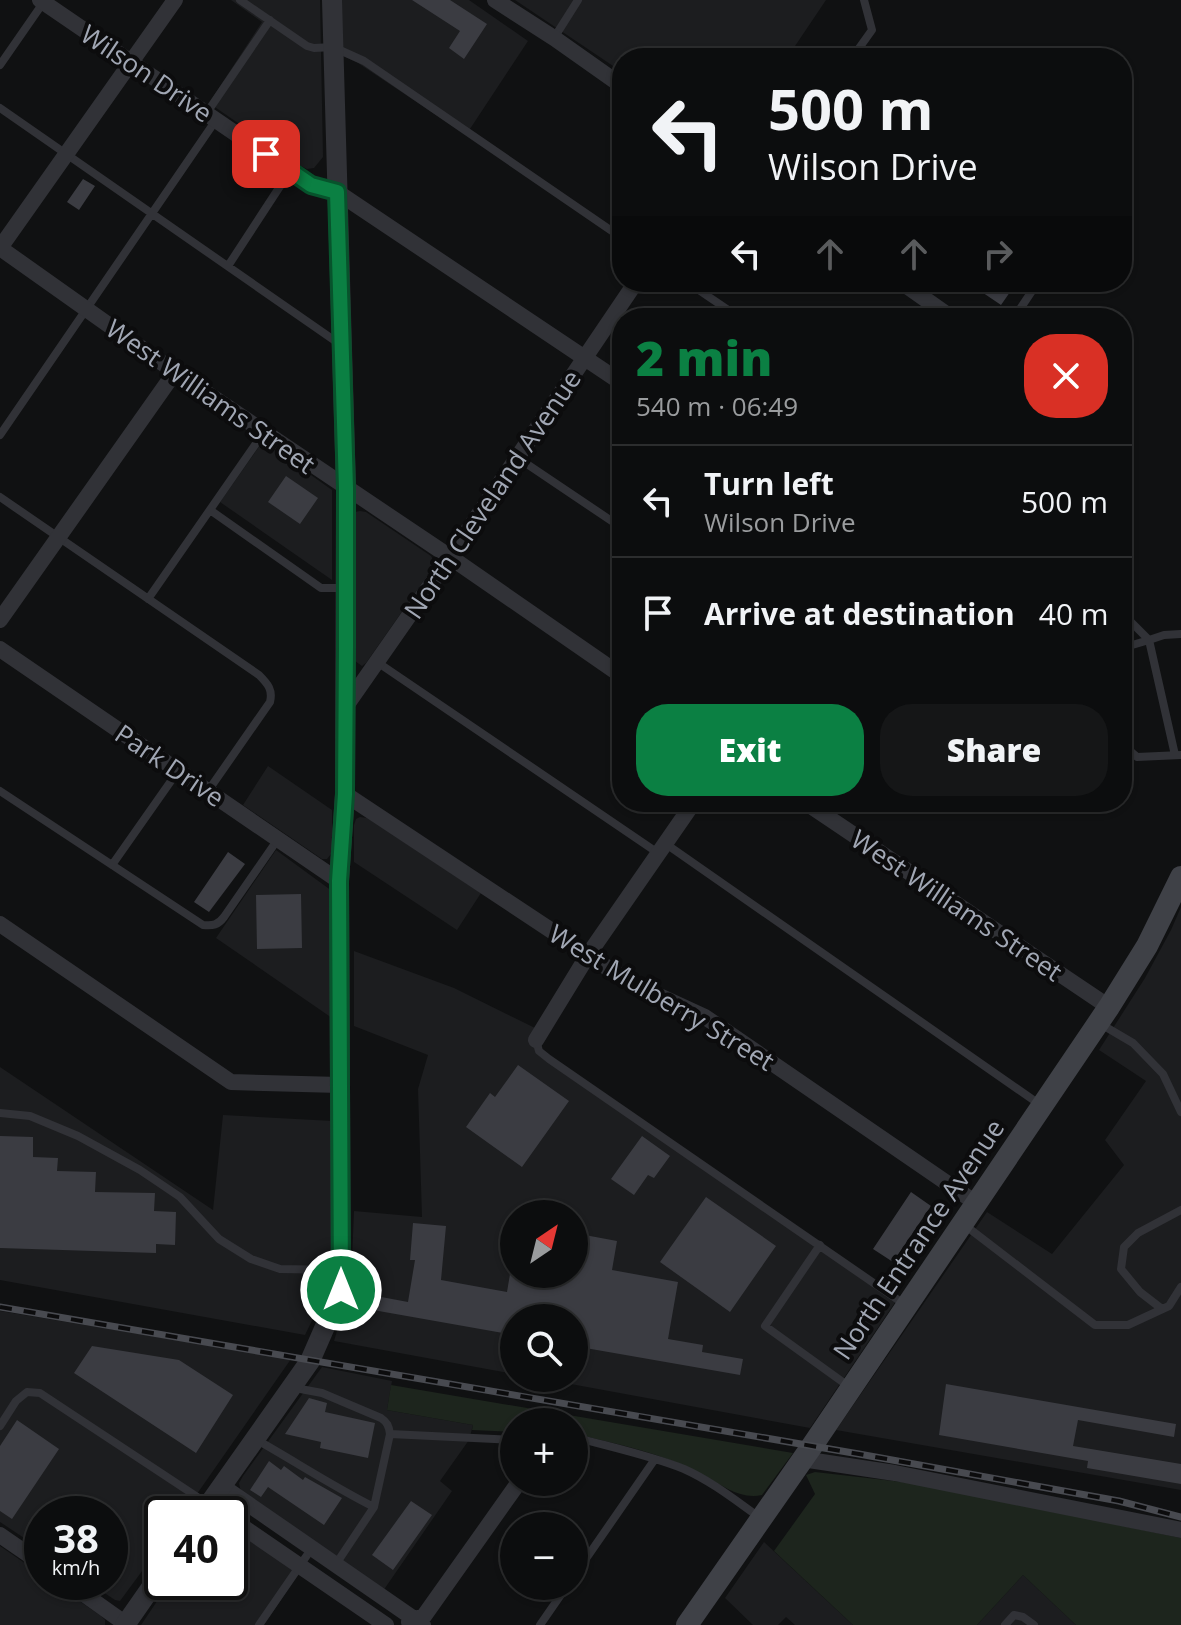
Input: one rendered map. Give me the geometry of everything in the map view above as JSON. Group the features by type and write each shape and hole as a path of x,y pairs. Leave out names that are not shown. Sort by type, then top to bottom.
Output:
{"main road":[{"name":"North Entrance Avenue","path":"687,1625 1104,1015 1147,946 1181,877"}],"street":[{"path":"0,248 175,0"},
{"path":"218,1496 310,1361 341,1290 339,881 345,794 346,488 332,0"},
{"path":"495,0 612,79"},
{"name":"Wilson Drive","path":"42,1 311,185 337,192 612,376"},
{"name":"West Williams Street","path":"0,248 175,372 612,669"},
{"path":"915,292 938,308"},
{"name":"North Cleveland Avenue","path":"346,706 612,318"},
{"path":"0,620 175,372"},
{"name":"Park Drive","path":"0,649 339,881"},
{"name":"West Mulberry Street","path":"345,794 629,982 705,1017 976,1203"},
{"path":"536,1040 588,955 687,812"},
{"name":"West Williams Street","path":"819,812 1104,1015"},
{"path":"0,924 231,1082 340,1085"},
{"path":"802,1459 895,1473 1181,1530"},
{"path":"222,1486 414,1623 424,1616 509,1496"},
{"path":"248,1530 386,1625"},
{"path":"0,1535 24,1552"},
{"path":"92,1600 126,1624 144,1598"}],"lane":[{"path":"240,0 307,46 333,47 364,61 612,231"},
{"path":"554,38 578,0"},
{"path":"859,48 872,30 864,0"},
{"path":"0,65 42,1"},
{"path":"0,435 152,214 270,20"},
{"path":"0,108 341,345"},
{"path":"228,266 290,171"},
{"path":"702,292 725,308"},
{"path":"148,599 264,432"},
{"path":"518,457 612,521"},
{"path":"0,497 259,675 269,685 272,695 270,702 208,791"},
{"path":"210,510 321,588 346,588"},
{"path":"1132,623 1149,640 1178,755 1137,757 1132,754"},
{"path":"1132,645 1164,635 1181,634"},
{"path":"377,662 662,848 1042,1106"},
{"path":"112,865 178,771"},
{"path":"0,791 203,925 219,923 278,839"},
{"path":"1104,1015 1163,1074 1181,1112"},
{"path":"536,1040 539,1051 549,1059 907,1305"},
{"path":"0,1113 30,1116 78,1136 140,1170 180,1197 219,1239 251,1259 280,1269 340,1270"},
{"path":"1162,1309 1140,1292 1121,1269 1124,1247 1138,1233 1181,1210"},
{"path":"962,1223 1095,1325 1128,1325 1169,1306 1181,1287"},
{"path":"820,1245 765,1326 851,1388"},
{"path":"291,1387 322,1393 381,1418 390,1434 374,1507 335,1565"},
{"path":"0,1426 16,1401 27,1392 40,1393 190,1496"},
{"path":"390,1434 500,1439"},
{"path":"255,1438 343,1492 374,1507"},
{"path":"588,1441 655,1459 696,1476 761,1518"},
{"path":"588,1556 655,1459"},
{"path":"259,1625 312,1548"},
{"path":"540,1625 557,1600"},
{"path":"1005,1625 1014,1615 1034,1625"}],"shaded area":[{"path":"231,0 320,0 323,157 314,168 299,165 209,103 262,22"},
{"path":"341,0 469,0 528,41 466,135 343,56"},
{"path":"515,0 826,0 794,48 612,48 612,65"},
{"path":"263,441 332,490 332,580 220,502"},
{"path":"355,512 366,512 434,561 434,566 362,666 355,661"},
{"path":"268,766 332,810 332,849 327,859 322,859 243,805"},
{"path":"360,817 367,818 481,893 457,930 354,862 354,825"},
{"path":"276,850 332,891 332,1018 216,938"},
{"path":"1181,907 1181,1490 836,1430 987,1212 1052,1254 1124,1165 1105,1140 1146,1081 1099,1050 1145,978"},
{"path":"354,951 454,988 535,1028 533,1045 896,1301 810,1428 588,1387 588,1304 500,1304 500,1371 334,1341 351,1284 354,1211 422,1217 418,1089 428,1055 354,1026"},
{"path":"0,1067 213,1210 223,1115 333,1121 329,1275 323,1298 305,1335 0,1280"},
{"path":"0,1311 291,1359 196,1496 144,1496 144,1568 128,1590 128,1496 24,1496 24,1538 0,1522"},
{"path":"322,1367 392,1381 387,1410 473,1425 469,1440 440,1481 452,1491 383,1591 242,1493 239,1483"},
{"path":"391,1385 527,1408 500,1408 500,1431 472,1430 473,1425 387,1410"},
{"path":"588,1418 793,1453 762,1495 747,1496 690,1469 624,1446 588,1437"},
{"path":"815,1472 920,1484 1181,1538 1181,1625 1076,1625 1023,1575 977,1625 853,1625 774,1551 815,1494 806,1475"},
{"path":"248,1536 299,1573 264,1625 141,1625 158,1600 248,1600"},
{"path":"764,1542 853,1625 795,1625 786,1617 778,1625 753,1625 725,1598"},
{"path":"0,1546 24,1563 24,1600 78,1600 105,1620 105,1625 0,1625"},
{"path":"1023,1575 1076,1625 977,1625"}],"building":[{"path":"412,0 450,0 487,24 464,59 449,48 460,31"},
{"path":"83,179 95,186 79,210 67,202"},
{"path":"982,292 1010,292 1001,305"},
{"path":"286,476 318,498 300,524 268,502"},
{"path":"228,852 245,864 209,912 194,902"},
{"path":"301,894 302,948 257,949 256,895"},
{"path":"518,1065 569,1101 522,1167 466,1127 490,1093 495,1097"},
{"path":"0,1136 33,1137 33,1157 58,1158 57,1171 96,1172 95,1192 155,1193 154,1211 176,1212 175,1245 156,1244 156,1253 0,1248"},
{"path":"642,1136 670,1156 654,1178 648,1175 634,1195 611,1179"},
{"path":"911,1192 931,1206 893,1262 873,1249"},
{"path":"706,1197 776,1246 730,1312 660,1262"},
{"path":"413,1223 446,1226 441,1280 507,1292 508,1288 588,1288 588,1236 617,1241 612,1270 678,1282 668,1339 703,1345 702,1352 743,1359 740,1375 588,1348 588,1304 500,1304 500,1333 373,1310 376,1296 408,1302 415,1260 410,1260"},
{"path":"92,1346 179,1360 233,1395 196,1453 74,1373"},
{"path":"946,1384 1176,1424 1174,1437 1078,1420 1073,1446 1181,1464 1181,1484 1087,1468 1088,1461 939,1435"},
{"path":"309,1398 327,1403 325,1412 375,1423 368,1458 320,1448 321,1442 285,1434"},
{"path":"17,1420 59,1449 27,1496 24,1496 12,1519 0,1511 0,1446"},
{"path":"269,1461 281,1470 284,1466 303,1480 305,1477 342,1498 324,1525 268,1487 261,1497 250,1490"},
{"path":"411,1501 432,1515 393,1570 372,1555"}],"railway":[{"path":"0,1307 859,1454 1119,1501 1181,1517"}],"route":[{"path":"266,154 311,185 337,192 346,488 345,794 339,881 341,1290"}]}
